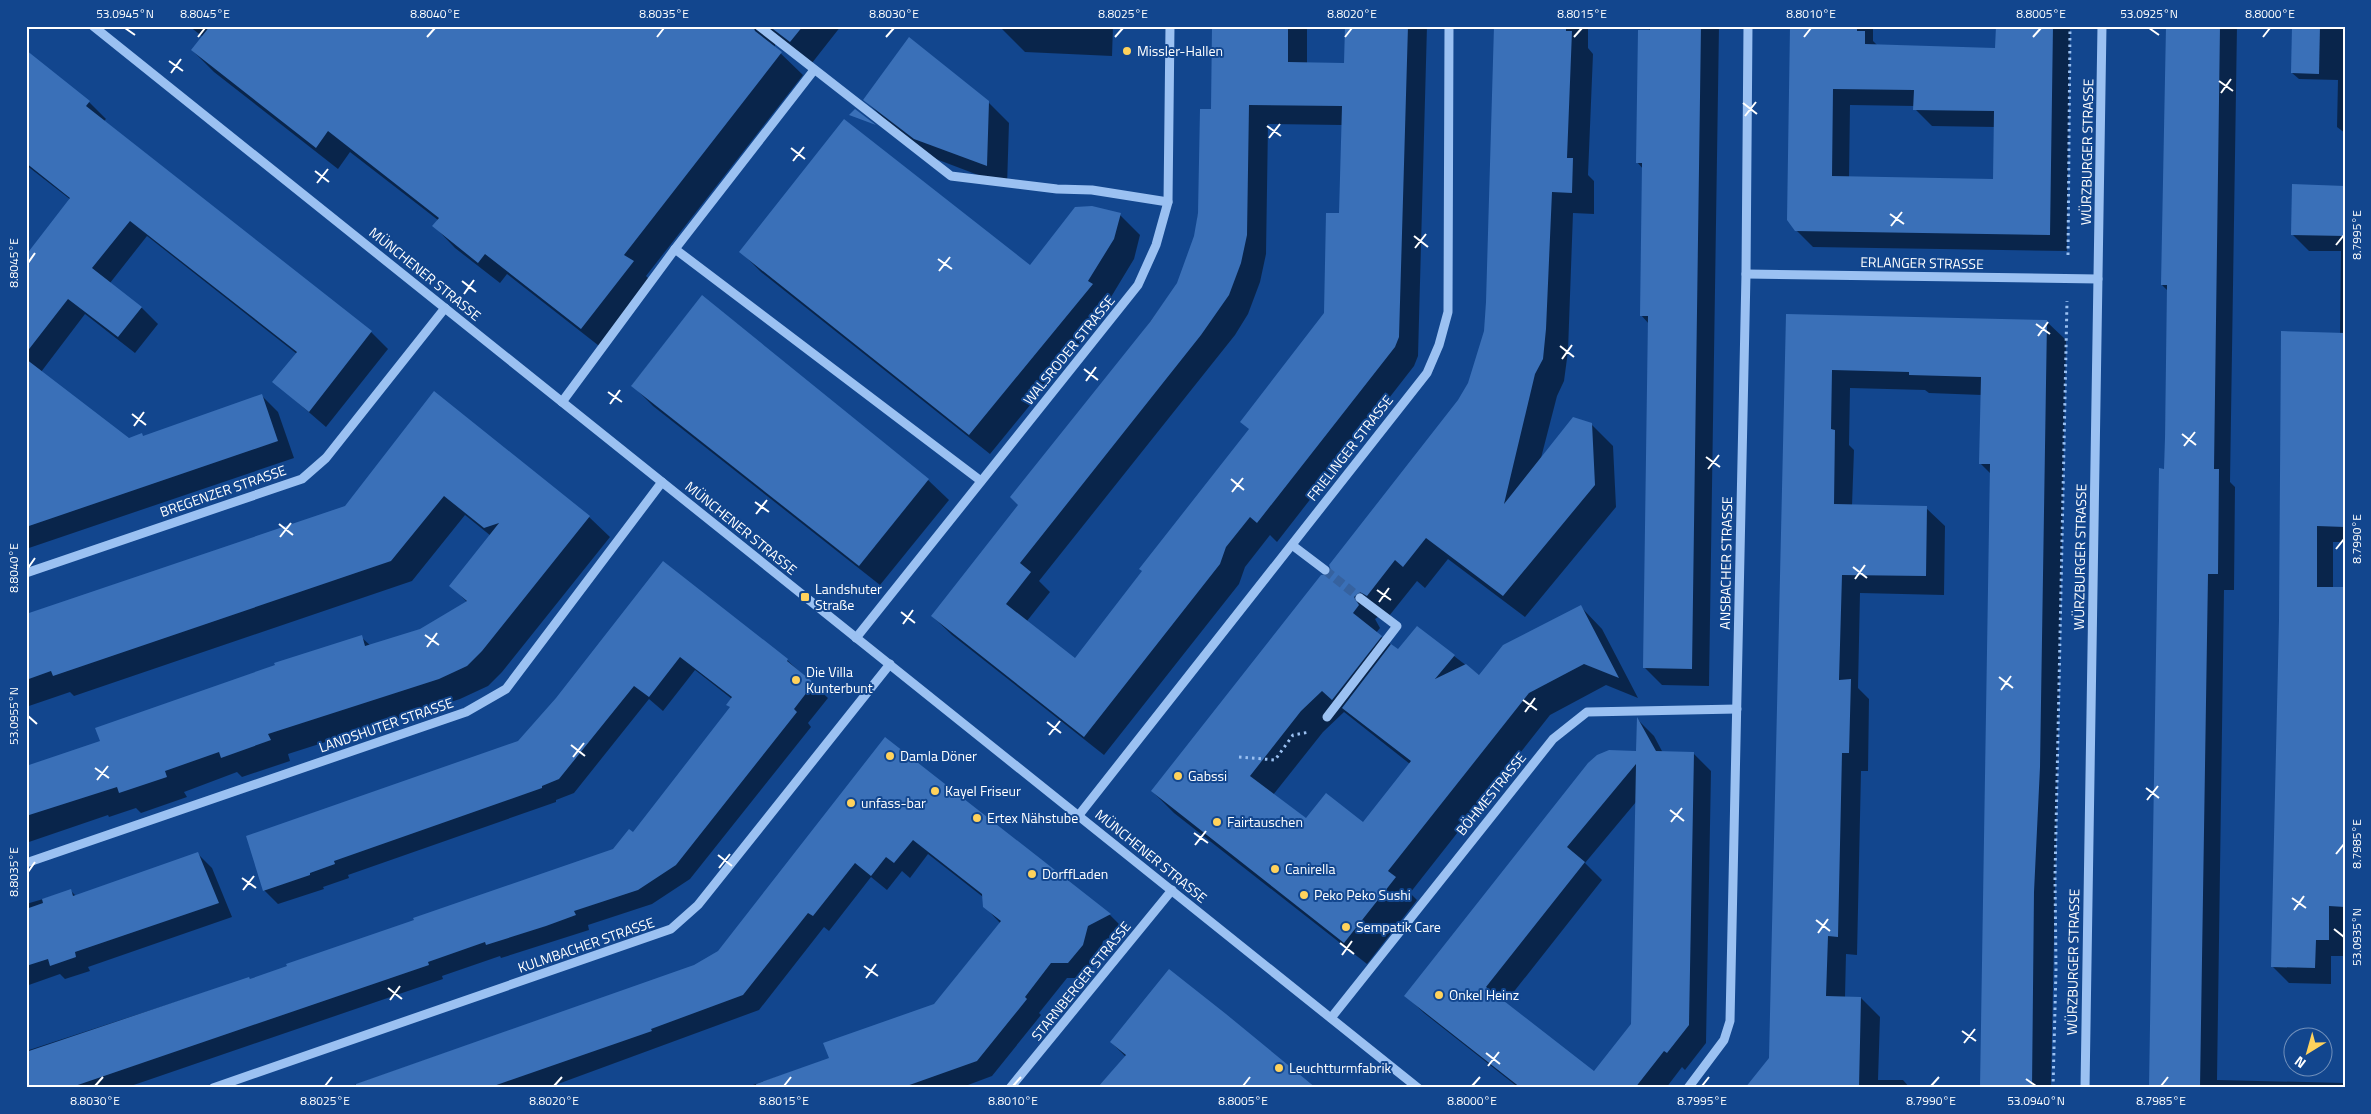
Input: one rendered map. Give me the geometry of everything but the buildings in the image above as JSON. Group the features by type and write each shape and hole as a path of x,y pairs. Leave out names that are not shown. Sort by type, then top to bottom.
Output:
{"street":[{"name":"MÜNCHENER STRASSE","path":"93,26 1418,1088"},
{"path":"758,26 951,176 1092,190 1168,202"},
{"name":"WALSRODER STRASSE","path":"856,638 1138,285 1156,245 1168,202 1170,26"},
{"name":"FRIELINGER STRASSE","path":"1079,815 1427,373 1439,345 1448,312 1449,26"},
{"name":"ANSBACHER STRASSE","path":"1688,1088 1724,1040 1730,1021 1746,274 1748,26"},
{"name":"WÜRZBURGER STRASSE","path":"2085,1088 2102,26"},
{"path":"562,402 675,249 814,70"},
{"path":"675,249 981,481"},
{"name":"ERLANGER STRASSE","path":"1746,274 2098,279"},
{"name":"BREGENZER STRASSE","path":"26,573 302,479 326,458 445,308"},
{"name":"LANDSHUTER STRASSE","path":"26,863 466,712 506,689 662,482"},
{"path":"1292,545 1324,570"},
{"path":"1327,717 1397,626 1360,598"},
{"name":"KULMBACHER STRASSE","path":"213,1088 671,929 698,905 890,664"},
{"name":"BÖHMESTRASSE","path":"1331,1018 1553,739 1587,712 1737,708"},
{"name":"STARNBERGER STRASSE","path":"1010,1088 1172,890"}],"path":[{"path":"2052,1088 2056,969 2055,877 2070,26"},
{"path":"1239,757 1275,760 1292,735 1324,729 1331,721 1327,717"}],"tunnel":[{"path":"1325,570 1360,598"}],"place":[{"name":"Missler-Hallen","path":"1127,51"},
{"name":"Landshuter Straße","path":"805,597"},
{"name":"Die Villa Kunterbunt","path":"796,680"},
{"name":"Damla Döner","path":"890,756"},
{"name":"Gabssi","path":"1178,776"},
{"name":"Kayel Friseur","path":"935,791"},
{"name":"unfass-bar","path":"851,803"},
{"name":"Ertex Nähstube","path":"977,818"},
{"name":"Fairtauschen","path":"1217,822"},
{"name":"Canirella","path":"1275,869"},
{"name":"DorffLaden","path":"1032,874"},
{"name":"Peko Peko Sushi","path":"1304,895"},
{"name":"Sempatik Care","path":"1346,927"},
{"name":"Onkel Heinz","path":"1439,995"},
{"name":"Leuchtturmfabrik","path":"1279,1068"}]}
